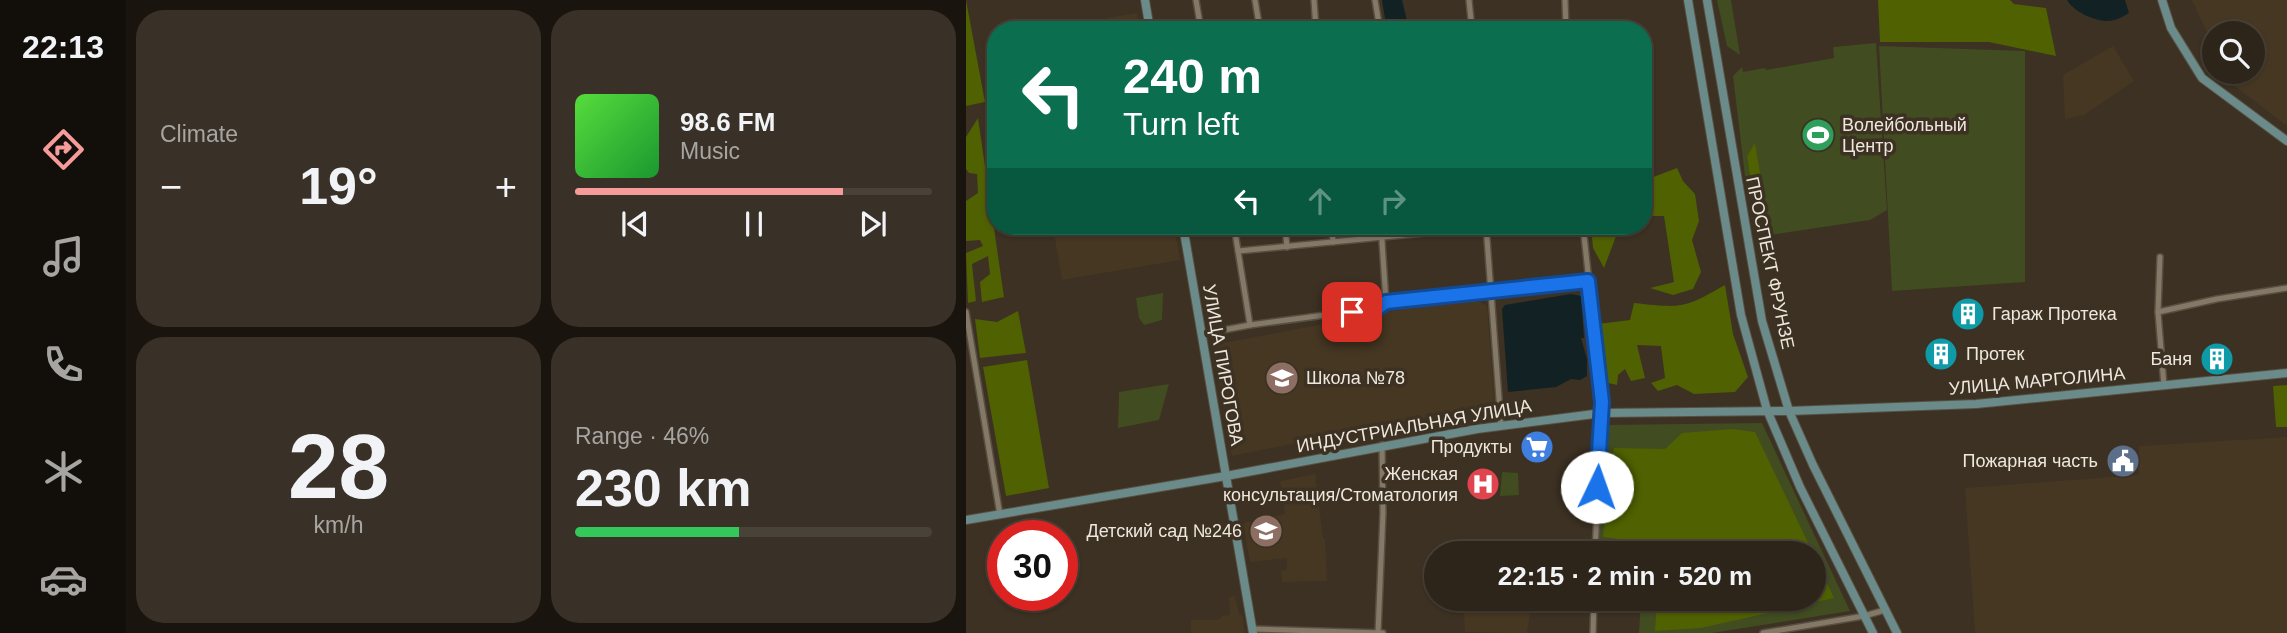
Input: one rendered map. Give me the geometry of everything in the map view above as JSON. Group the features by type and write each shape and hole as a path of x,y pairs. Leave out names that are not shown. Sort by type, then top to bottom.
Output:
{"street":[{"path":"1145,0 1148,21"},
{"path":"1196,0 1200,21"},
{"path":"1255,0 1258,21"},
{"path":"1314,0 1316,21"},
{"path":"1375,0 1378,21"},
{"path":"1469,0 1471,21"},
{"path":"1565,0 1566,21"},
{"name":"ПРОСПЕКТ ФРУНЗЕ","path":"1688,0 1741,314 1767,410 1800,487 1872,633"},
{"name":"ПРОСПЕКТ ФРУНЗЕ","path":"1707,0 1762,321 1788,411 1897,633"},
{"path":"2162,0 2171,29 2202,78 2287,141"},
{"name":"УЛИЦА ПИРОГОВА","path":"1185,235 1252,631"},
{"name":"УЛИЦА ПИРОГОВА","path":"1235,235 1250,325"},
{"path":"1286,235 1287,247"},
{"path":"1333,235 1333,242"},
{"path":"1238,251 1419,235"},
{"path":"1487,235 1501,425"},
{"path":"1584,235 1602,413 1596,541"},
{"path":"1381,238 1386,302"},
{"path":"2160,257 2158,313 2164,386"},
{"path":"1202,334 1378,308 1386,302 1588,281"},
{"path":"2158,313 2217,299 2287,288"},
{"path":"966,312 1000,514"},
{"name":"УЛИЦА МАРГОЛИНА","path":"1788,411 1976,404 2287,373"},
{"name":"ИНДУСТРИАЛЬНАЯ УЛИЦА","path":"966,520 1226,477 1382,445 1501,425 1602,413 1788,411"},
{"path":"1252,631 1380,633 1382,445"},
{"path":"1763,633 1885,610"},
{"path":"1593,633 1594,611"}],"shaded area":[{"path":"1382,0 1402,0 1407,21 1386,21"},
{"path":"2067,0 2125,0 2129,13 2113,20 2102,21 2079,11"},
{"path":"2192,0 2287,0 2287,126 2232,84 2265,84 2265,21 2202,22"},
{"path":"1137,13 1138,21 1091,21"},
{"path":"2113,46 2134,81 2084,115 2065,119 2063,75"},
{"path":"1054,235 1176,235 1180,260 1062,280"},
{"path":"1571,294 1581,296 1584,338 1581,338 1587,359 1587,376 1580,380 1571,379 1556,387 1508,392 1502,309 1505,305"},
{"path":"1475,299 1487,306 1495,409 1424,418 1232,456 1213,345 1413,307"},
{"path":"2287,437 2287,633 1975,633 1965,488 2139,475 2139,446"},
{"path":"1315,474 1325,539 1327,581 1282,582 1281,571 1287,570 1287,558 1250,562 1243,523 1285,514 1280,481"},
{"path":"1235,596 1239,614 1243,616 1244,633 1191,633 1191,620 1219,620 1222,616 1230,615 1229,597"},
{"path":"1464,611 1530,611 1527,633 1465,632"}],"green space":[{"path":"966,0 985,102 966,106"},
{"path":"1717,0 1731,0 1740,55 1727,46"},
{"path":"1878,0 2010,0 2014,4 2046,8 2056,56 1989,42 1880,42"},
{"name":"Волейбольный Центр","path":"1876,43 1887,210 1870,220 1770,235 1755,144 1747,156 1752,192 1747,193 1733,76 1742,67 1743,72 1766,70 1834,58 1833,47"},
{"path":"1879,46 2025,51 2025,282 1892,291"},
{"path":"978,118 987,180 987,235 995,235 1004,297 982,302 980,282 990,274 988,256 972,264 976,301 968,303 966,253 983,246 980,240 966,241 966,201 978,193 977,174 969,173 966,169 966,137"},
{"path":"1755,143 1763,190 1752,192 1747,156"},
{"path":"1677,168 1683,181 1695,194 1699,221 1692,240 1701,272 1693,289 1673,295 1650,288 1674,282 1664,216 1652,216 1652,178"},
{"path":"1592,235 1616,235 1604,268 1593,248"},
{"path":"1725,285 1733,334 1748,377 1735,392 1694,394 1677,385 1658,391 1651,383 1665,378 1661,346 1637,345 1645,378 1631,381 1625,369 1618,375 1617,385 1604,382 1598,324 1630,320 1634,303 1682,305 1700,299"},
{"path":"1163,293 1162,320 1144,325 1139,318 1136,298"},
{"path":"1018,311 1026,353 980,358 975,319 997,322"},
{"path":"1027,360 1049,488 1006,496 983,367"},
{"path":"1169,384 1159,420 1118,428 1119,392"},
{"path":"2287,385 2287,427 2276,427 2273,386"},
{"path":"1762,423 1817,541 1599,541 1605,425"},
{"path":"1732,429 1755,432 1807,541 1635,541 1603,537 1614,448 1665,449 1682,433"},
{"path":"1502,472 1518,473 1519,495 1500,496"},
{"path":"1826,560 1850,611 1712,633 1639,633 1640,611 1826,611"},
{"path":"1826,581 1834,598 1826,600"},
{"path":"1656,611 1776,611 1701,628 1655,631"}],"place":[{"name":"Волейбольный Центр","path":"1818,135"},
{"name":"Гараж Протека","path":"1968,314"},
{"name":"Протек","path":"1941,354"},
{"name":"Баня","path":"2217,359"},
{"name":"Школа №78","path":"1282,378"},
{"name":"Продукты","path":"1537,447"},
{"name":"Пожарная часть","path":"2123,461"},
{"name":"Женская консультация/Стоматология","path":"1483,484"},
{"name":"Детский сад №246","path":"1266,531"}],"route":[{"path":"1352,312 1378,308 1386,302 1588,281 1602,402 1597,487"}]}
